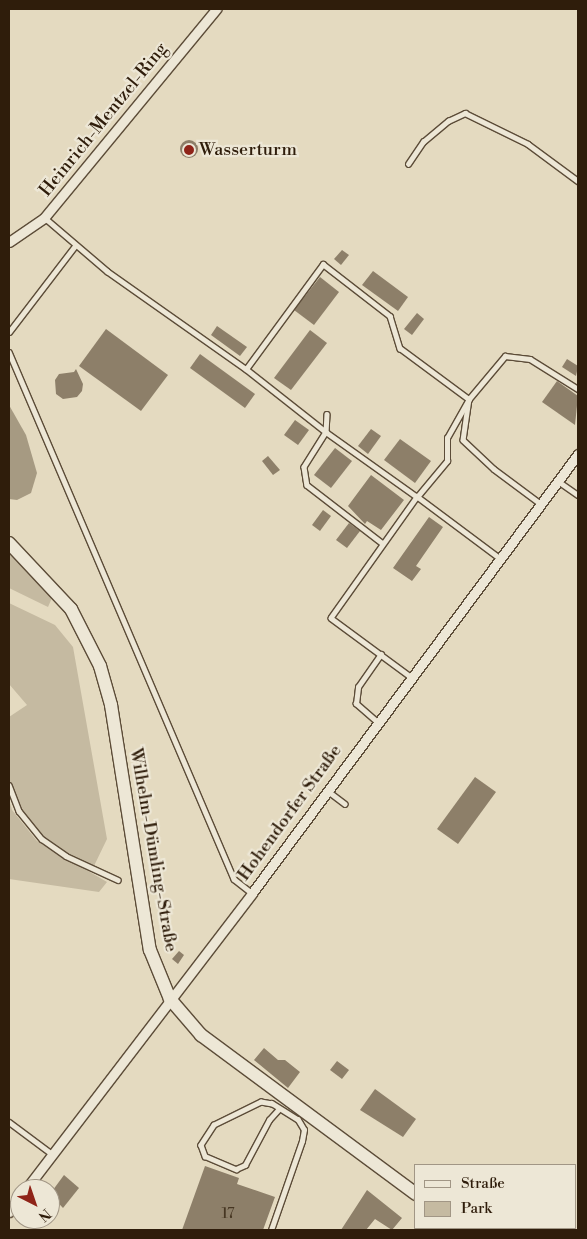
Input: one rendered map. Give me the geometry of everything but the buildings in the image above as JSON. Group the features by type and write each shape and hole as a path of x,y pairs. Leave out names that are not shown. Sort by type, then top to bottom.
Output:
{"street":[{"name":"Heinrich-Mentzel-Ring","path":"9,242 44,218 216,9"},
{"name":"Hohendorfer Straße","path":"33,1179 252,894 377,722 578,454"},
{"name":"Wilhelm-Dümling-Straße","path":"9,543 71,609 100,666 111,705 150,950 170,999 202,1034 414,1193"}],"lane":[{"path":"408,164 423,142 448,121 465,113 528,144 578,181"},
{"path":"44,218 76,246 246,368 326,432 500,559"},
{"path":"9,332 76,246"},
{"path":"246,368 323,264 390,316 400,348 469,400"},
{"path":"9,352 234,879 252,894"},
{"path":"411,677 331,618 382,544 447,461 447,438 469,400 505,356 530,359 578,389"},
{"path":"469,400 463,440 494,469 541,504"},
{"path":"326,414 326,432 304,467 307,485 382,544"},
{"path":"558,481 578,495"},
{"path":"377,722 356,704 358,687 381,654"},
{"path":"9,785 19,811 42,839 66,856 118,880"},
{"path":"327,790 345,804"},
{"path":"271,1230 304,1130 298,1120 280,1109 261,1102 226,1117 205,1135 201,1145 205,1156 236,1169 246,1165 269,1120 280,1109"},
{"path":"9,1122 52,1154"}],"green space":[{"path":"9,546 55,591 48,607 9,588"},
{"path":"9,603 55,625 73,647 107,839 93,868 66,855 42,837 21,811 9,782 9,717 27,705 9,684"},
{"path":"9,799 12,810 37,841 107,882 99,892 9,879"}],"shaded area":[{"path":"9,405 26,435 37,473 31,493 17,500 9,499"}],"place":[{"name":"Wasserturm","path":"189,150"}]}
